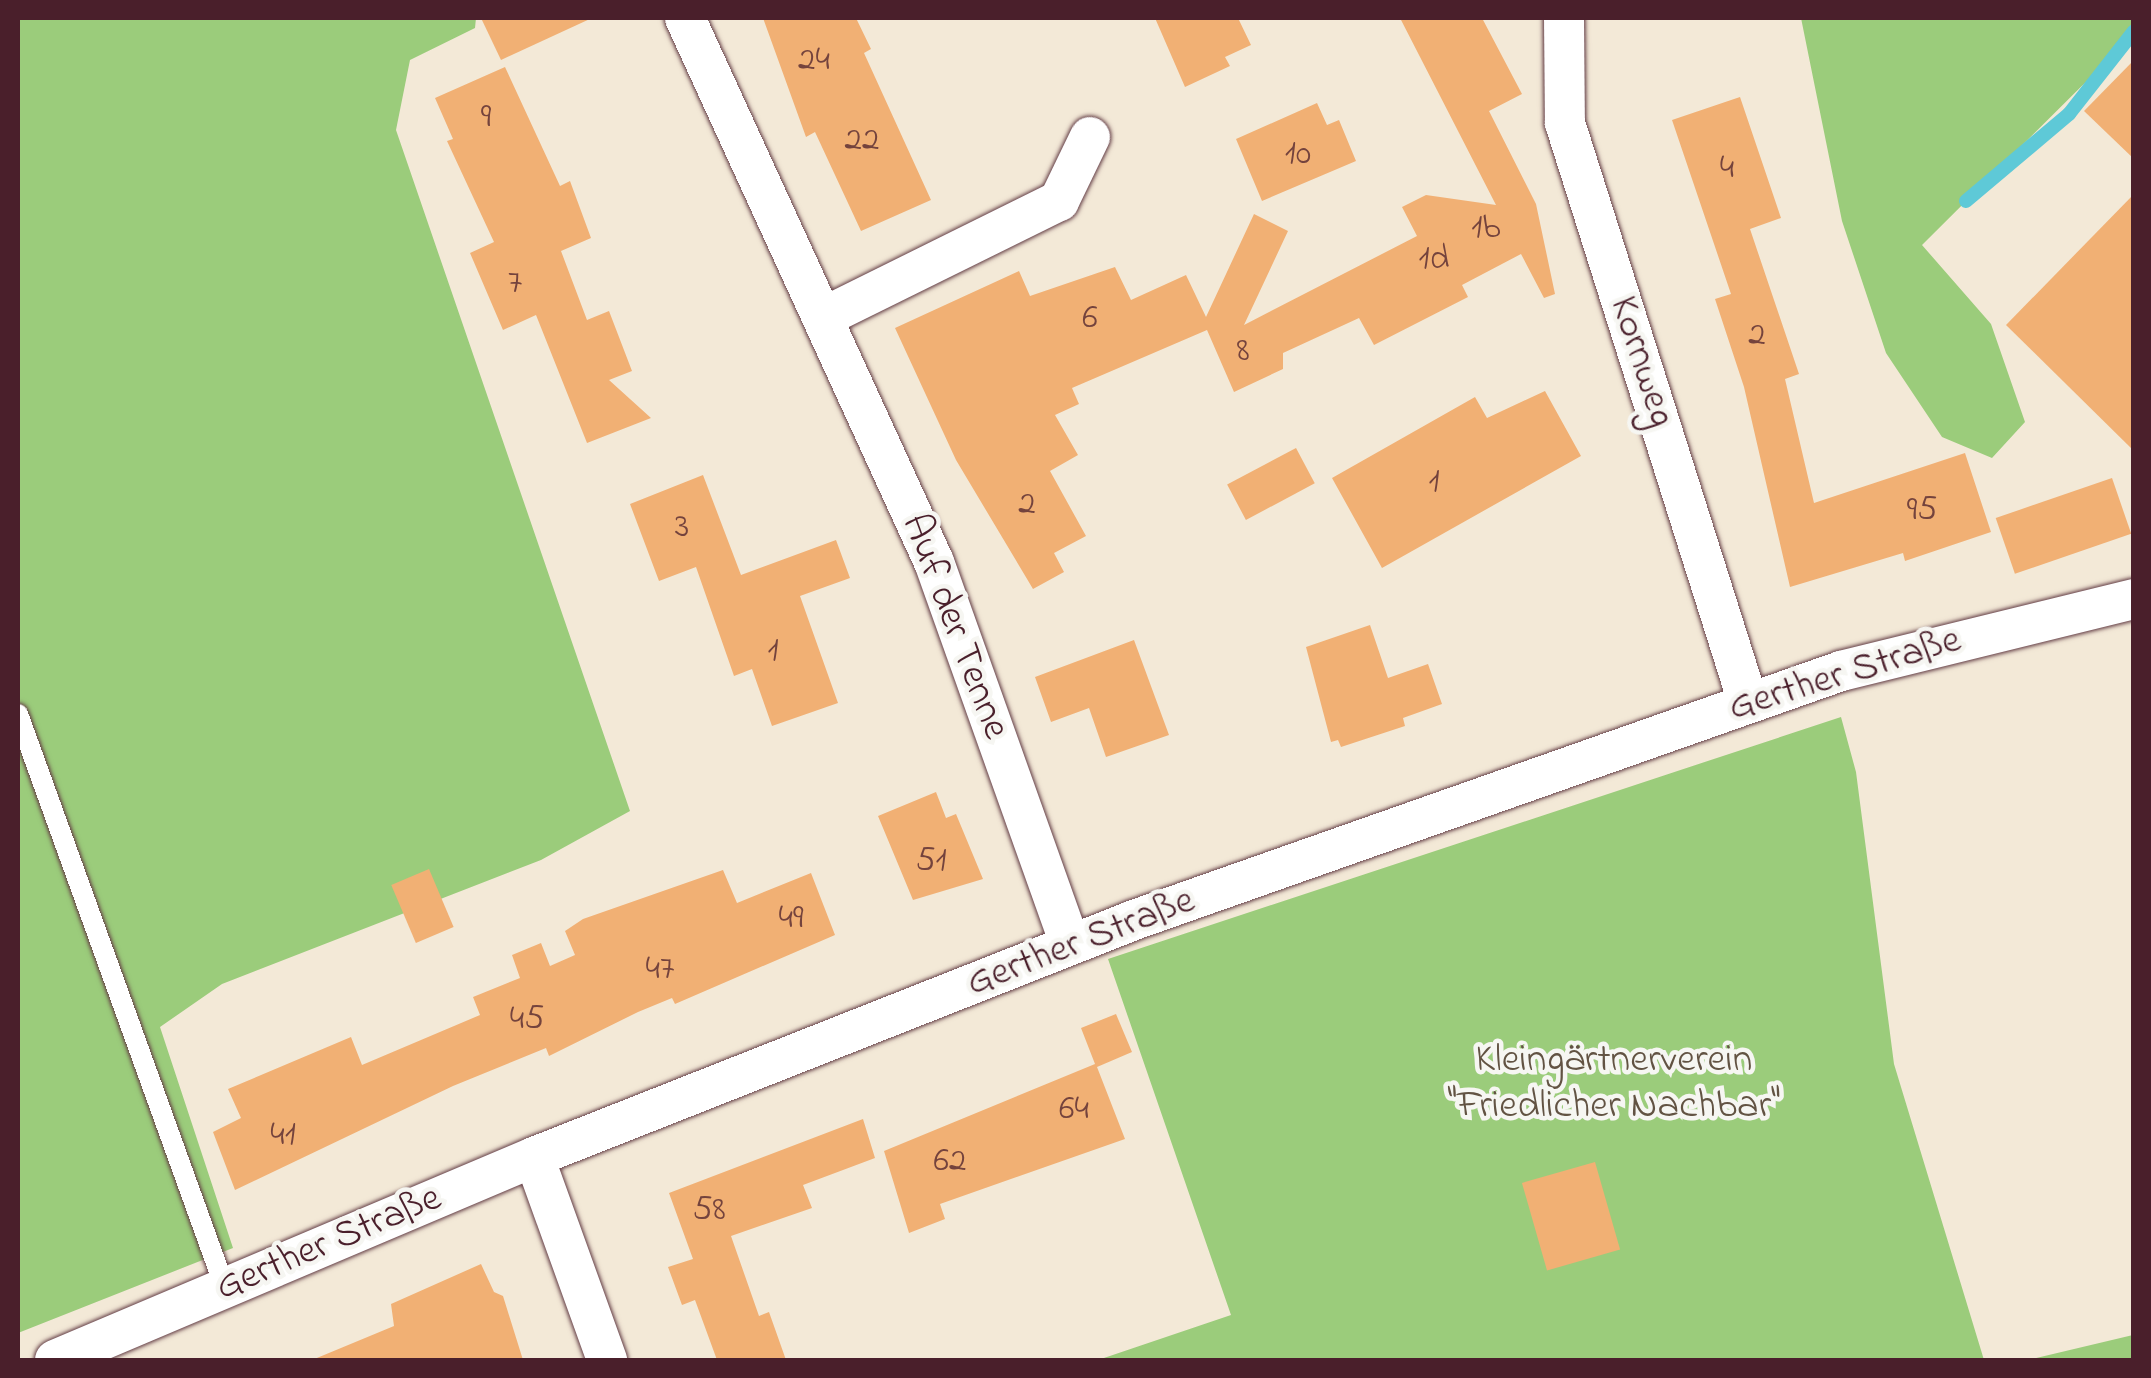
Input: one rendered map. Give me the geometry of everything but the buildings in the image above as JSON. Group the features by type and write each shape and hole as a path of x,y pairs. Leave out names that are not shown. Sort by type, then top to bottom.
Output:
{"street":[{"name":"Auf der Tenne","path":"685,18 934,562 1070,944"},
{"name":"Kornweg","path":"1564,18 1565,123 1748,702"},
{"path":"824,317 1058,201 1090,136"},
{"name":"Gerther Straße","path":"55,1360 534,1158 1070,944 1748,702 1917,648 2134,599"},
{"path":"534,1158 607,1360"}],"lane":[{"path":"18,714 225,1288"}],"green space":[{"path":"18,18 476,18 475,28 410,60 396,130 630,811 541,860 222,984 160,1027 233,1248 18,1333"},
{"path":"1801,18 2133,18 2133,35 1922,245 1991,324 2025,422 1992,458 1942,437 1886,353 1842,221"},
{"name":"Kleingärtnerverein \"Friedlicher Nachbar\"","path":"1841,717 1856,772 1894,1064 1984,1360 1098,1360 1231,1315 1108,959"},
{"path":"2133,1335 2133,1360 2028,1360"}],"waterway":[{"path":"1966,201 2069,114 2134,31"}]}
